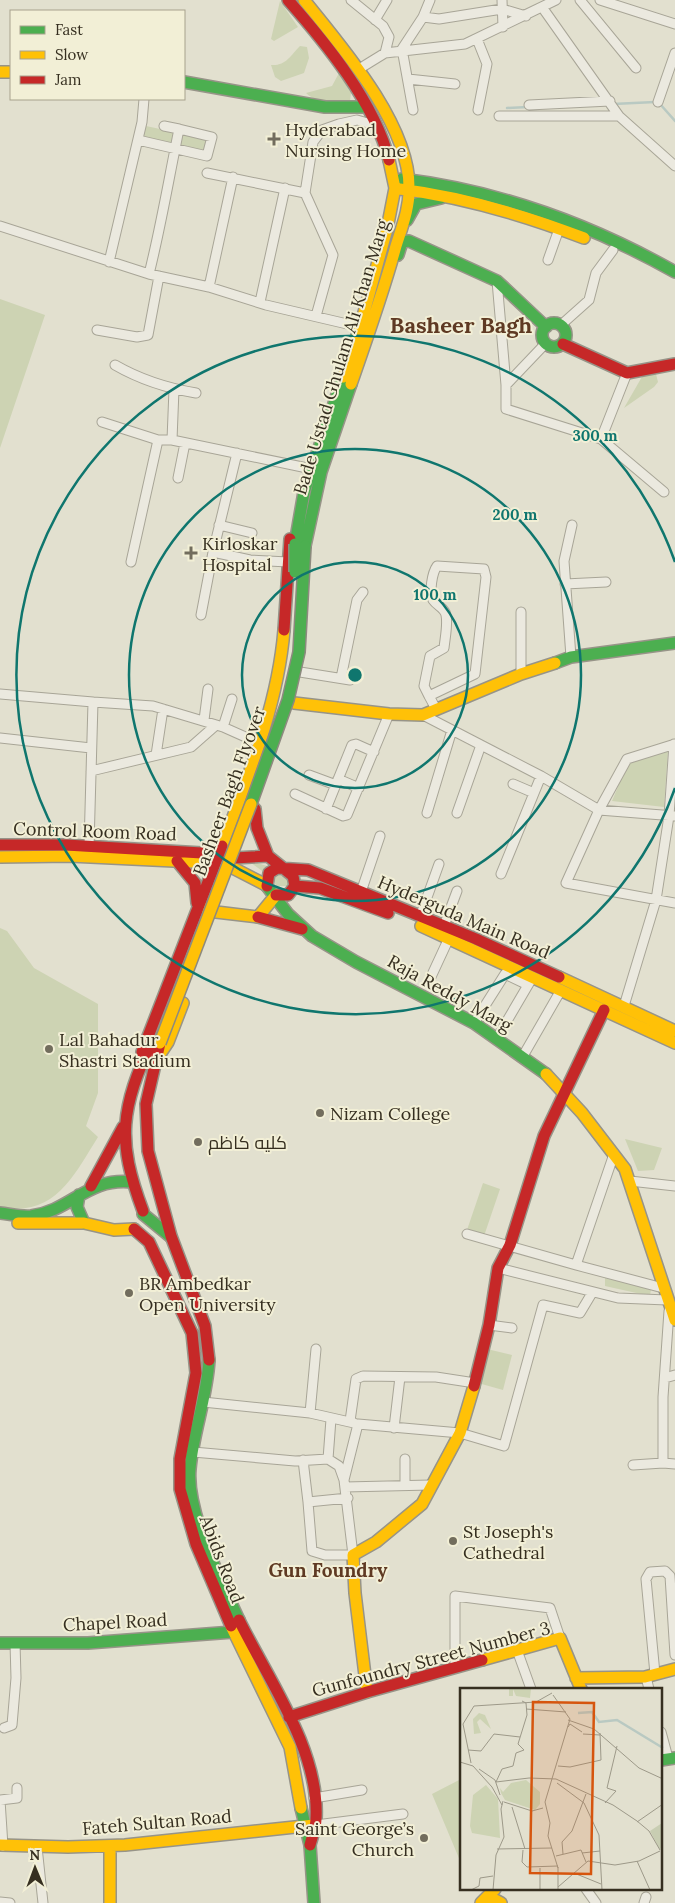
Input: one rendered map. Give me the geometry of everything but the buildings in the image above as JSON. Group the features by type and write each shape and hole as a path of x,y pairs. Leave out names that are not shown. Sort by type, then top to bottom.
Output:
{"main road":[{"name":"Bade Ustad Ghulam Ali Khan Marg","path":"288,0 342,68 366,106 386,149 394,183 388,230 360,327 312,469 304,517"},
{"name":"Bade Ustad Ghulam Ali Khan Marg","path":"304,0 359,69 386,116 405,161 410,185 391,265 304,517"},
{"path":"185,82 325,106 366,106"},
{"path":"405,161 417,172 435,183"},
{"path":"394,183 410,185 446,196 518,213 613,250 675,281"},
{"path":"410,185 435,183 503,198 624,244 675,272"},
{"path":"399,234 416,204 446,196"},
{"path":"391,265 396,264 400,245 407,240 497,281 546,327"},
{"path":"563,344 566,335 561,325 554,324 546,327 542,336 546,343 553,347 563,344 627,373 675,364"},
{"path":"91,1186 123,1127 145,1040 217,858 259,743 282,653 292,525 304,517 312,532 306,619 300,672 294,703 168,1042 154,1064"},
{"name":"Basheer Bagh Flyover","path":"140,1064 156,1041 280,702 289,664 304,517"},
{"path":"294,703 389,714 423,715 521,674 571,657 675,643"},
{"path":"255,809 257,828 268,856 293,876 295,886 288,895 276,895 258,917"},
{"name":"Control Room Road","path":"0,845 89,846 217,858"},
{"name":"Control Room Road","path":"0,858 70,856 177,861 217,858"},
{"path":"217,858 233,863 268,856"},
{"path":"177,861 195,883 198,905"},
{"name":"Raja Reddy Marg","path":"233,863 267,886 302,929 356,962 474,1023 542,1070 582,1113 614,1154 630,1181 663,1288 675,1320"},
{"path":"267,886 269,873 277,868 284,868"},
{"name":"Hyderguda Main Road","path":"284,868 308,870 420,916 671,1027"},
{"name":"Hyderguda Main Road","path":"295,886 320,888 348,897 449,938 530,981 561,990 675,1043"},
{"path":"198,905 216,912 258,917 302,929"},
{"path":"367,1692 355,1593 353,1555 376,1542 422,1504 430,1485 460,1433 475,1383 489,1325 498,1268 510,1245 544,1136 604,1010"},
{"name":"Basheer Bagh Flyover","path":"156,1041 154,1064 145,1110 145,1126 158,1191 171,1236 207,1337 209,1359 190,1470 191,1492 238,1630"},
{"path":"123,1127 132,1182 142,1213 171,1236"},
{"path":"0,1213 31,1216 48,1211 79,1195 91,1186 114,1180 132,1182"},
{"path":"0,1220 25,1224 84,1223 114,1230 134,1229 142,1213 158,1191"},
{"path":"79,1195 77,1207 84,1223"},
{"name":"Abids Road","path":"134,1229 149,1242 192,1332 197,1348 196,1379 178,1475 191,1530 290,1747 295,1765 304,1826 310,1845 314,1903"},
{"path":"238,1630 289,1717 308,1762 316,1825 310,1845"},
{"name":"Chapel Road","path":"0,1643 88,1643 238,1630"},
{"name":"Gunfoundry Street Number 3","path":"289,1717 367,1692 560,1638 581,1688"},
{"path":"576,1678 650,1675 675,1669"},
{"name":"Fateh Sultan Road","path":"2,1846 110,1846 316,1825"},
{"path":"110,1846 110,1903"},
{"path":"488,1896 501,1903"}],"street":[{"path":"351,0 383,26 389,37 385,53"},
{"path":"374,20 387,0"},
{"path":"414,110 402,49 423,17 430,0"},
{"path":"359,69 385,53 402,49 465,44 502,28 556,0"},
{"path":"580,0 636,68"},
{"path":"600,0 675,24"},
{"path":"423,17 439,19 502,4 526,16"},
{"path":"502,4 502,28"},
{"path":"542,8 619,114 675,166"},
{"path":"477,39 487,64 478,110"},
{"path":"658,102 675,53"},
{"path":"408,78 455,84"},
{"path":"110,262 138,140 144,100"},
{"path":"529,105 610,101"},
{"path":"499,116 619,114"},
{"path":"316,316 333,255 305,193 312,142 322,130 357,120 375,125"},
{"path":"138,140 207,156 212,136 164,126"},
{"path":"150,274 178,129"},
{"path":"207,173 305,193"},
{"path":"209,287 233,178"},
{"path":"260,302 285,188"},
{"path":"0,226 150,274 209,287 360,327"},
{"path":"548,260 559,229"},
{"path":"561,325 588,300 596,273 613,250"},
{"path":"97,330 137,337 148,335 160,276"},
{"path":"497,281 506,385 506,409 601,439 664,492"},
{"path":"506,385 546,343"},
{"path":"114,364 139,379 174,389 196,392"},
{"path":"601,439 627,373"},
{"path":"172,440 174,389"},
{"path":"102,422 158,440 185,442 312,469"},
{"path":"131,562 158,440"},
{"path":"178,478 185,442"},
{"path":"201,615 219,524 237,453"},
{"path":"219,524 252,533"},
{"path":"571,657 564,584 564,561 572,525"},
{"path":"213,552 250,560 288,562"},
{"path":"429,696 476,674 486,577 484,569 437,566 434,570 432,595 434,602 443,609 446,615 444,648 430,656 424,686 429,696 436,710"},
{"path":"564,584 606,582"},
{"path":"341,678 357,600 363,592"},
{"path":"521,612 521,674"},
{"path":"300,672 350,680"},
{"path":"204,720 208,689"},
{"path":"0,694 163,709 204,720 259,743"},
{"path":"91,771 191,746 220,726 232,699"},
{"path":"89,846 93,702"},
{"path":"156,755 163,709"},
{"path":"295,794 345,816 389,714"},
{"path":"423,715 541,776 599,810 672,816"},
{"path":"427,813 452,730"},
{"path":"0,738 91,748"},
{"path":"326,809 352,745 356,744 374,752"},
{"path":"624,1006 656,900 672,816 674,744 627,760 599,810 566,882 656,900 675,903"},
{"path":"457,813 481,745"},
{"path":"309,775 358,788"},
{"path":"501,874 541,776"},
{"path":"513,784 534,793"},
{"path":"361,892 380,836"},
{"path":"420,916 439,864"},
{"path":"444,926 457,892"},
{"path":"430,979 449,938"},
{"path":"474,1023 506,974 530,981 497,1038"},
{"path":"522,1056 561,990"},
{"path":"576,1265 614,1154"},
{"path":"630,1181 675,1186"},
{"path":"467,1234 663,1288"},
{"path":"498,1268 592,1293 670,1305 665,1378 663,1463"},
{"path":"203,1402 310,1413 331,1419 394,1428 460,1433 504,1446 544,1305 580,1313 592,1293"},
{"path":"489,1325 512,1328"},
{"path":"310,1413 316,1349"},
{"path":"665,1378 675,1375"},
{"path":"344,1484 354,1422 356,1379 362,1376 436,1377 475,1383"},
{"path":"394,1428 400,1377"},
{"path":"328,1459 331,1419"},
{"path":"194,1452 303,1460 328,1459 339,1466 348,1498 353,1555 325,1555 312,1551 303,1460"},
{"path":"405,1459 405,1485"},
{"path":"633,1465 675,1464"},
{"path":"344,1484 430,1485"},
{"path":"308,1502 348,1498"},
{"path":"649,1688 646,1579 650,1572 665,1571 670,1576 675,1655"},
{"path":"456,1667 455,1596 550,1608 560,1638"},
{"path":"4,1728 10,1728 12,1725 16,1678 15,1643"},
{"path":"517,1650 531,1688"},
{"path":"662,1736 668,1759"},
{"path":"2,1846 0,1800 17,1798 17,1788"},
{"path":"314,1798 362,1790"},
{"path":"316,1825 403,1814"},
{"path":"37,1847 43,1903"},
{"path":"587,1890 596,1903"},
{"path":"0,1902 10,1903"}],"green space":[{"path":"280,1 298,27 274,41 271,39"},
{"path":"300,46 307,47 309,58 304,73 281,81 275,77 271,65 284,62"},
{"path":"339,73 351,93 350,101 339,103 321,101 310,97 306,93 332,86"},
{"path":"146,126 174,132 171,146 143,139"},
{"path":"182,134 210,140 207,154 179,148"},
{"path":"0,299 45,315 0,448"},
{"path":"655,370 658,382 654,387 624,408 643,375"},
{"path":"668,750 664,807 612,801 628,763"},
{"path":"247,860 277,869 291,878 288,886 276,886 273,879"},
{"name":"Lal Bahadur Shastri Stadium","path":"0,928 7,931 34,968 98,1004 98,1093 86,1126 98,1137 71,1179 61,1190 49,1200 35,1206 19,1209 0,1207"},
{"path":"625,1139 662,1148 654,1170 638,1171"},
{"path":"483,1183 500,1189 484,1236 467,1230"},
{"path":"605,1278 651,1289 650,1296 605,1286"},
{"path":"487,1349 512,1355 503,1390 478,1383"},
{"path":"460,1780 460,1861 432,1794"}],"waterway":[{"path":"613,104 655,102"},
{"path":"660,104 675,121"},
{"path":"507,108 528,107"}],"traffic: fast":[{"path":"185,82 325,107 366,107"},
{"path":"402,179 474,192 543,212 610,239 675,272"},
{"path":"407,220 416,204 441,198"},
{"path":"398,255 402,242 409,241 497,281 546,327"},
{"path":"554,323 562,327 566,335 562,343 554,347 546,343 542,335 546,327 554,323"},
{"path":"295,544 304,492 343,377"},
{"path":"305,546 321,472 351,384"},
{"path":"295,544 295,572"},
{"path":"251,804 288,700 299,652 305,546"},
{"path":"555,663 571,657 675,643"},
{"path":"266,885 288,914 312,936 356,962 474,1023 546,1074"},
{"path":"0,1213 19,1216 45,1213 103,1184 132,1182"},
{"path":"79,1195 77,1207 84,1223"},
{"path":"143,1214 171,1237"},
{"path":"209,1360 206,1388 192,1455 190,1486 193,1505 206,1546 239,1620"},
{"path":"0,1643 88,1643 233,1632 241,1629"},
{"path":"662,1760 675,1758"},
{"path":"301,1808 310,1845 314,1903"}],"traffic: slow":[{"path":"304,0 354,63 386,113 398,138 406,163 409,187 405,217 351,384"},
{"path":"0,72 10,72"},
{"path":"343,377 360,327 387,229 395,188 389,160"},
{"path":"400,189 471,202 539,222 584,238"},
{"path":"222,846 269,713 281,658 284,630"},
{"path":"294,703 389,714 423,715 521,674 555,663"},
{"path":"160,1043 251,804"},
{"path":"0,857 70,856 215,863 231,867 266,885"},
{"path":"203,907 216,912 258,917 276,895"},
{"path":"421,926 675,1043"},
{"path":"559,977 675,1031"},
{"path":"158,1057 168,1042 183,1003"},
{"path":"546,1074 582,1113 625,1169 675,1320"},
{"path":"18,1223 84,1223 114,1230 134,1229"},
{"path":"367,1692 355,1593 353,1555 376,1542 422,1504 460,1433 474,1386"},
{"path":"231,1626 290,1747 301,1808"},
{"path":"482,1660 560,1638 581,1688"},
{"path":"576,1678 645,1677 675,1669"},
{"path":"0,1845 68,1847 125,1845 314,1825"},
{"path":"110,1846 110,1903"},
{"path":"481,1903 494,1890"},
{"path":"488,1896 501,1903"}],"traffic: jam":[{"path":"288,0 318,35 348,75 373,117 389,160"},
{"path":"563,344 627,373 675,364"},
{"path":"284,630 290,539"},
{"path":"255,809 257,828 268,856"},
{"path":"0,845 66,845 219,854 235,858 268,856 293,876 295,886 288,895 276,895"},
{"path":"142,1052 222,846"},
{"path":"177,861 195,883 197,903"},
{"path":"267,886 269,873 277,868 308,870 476,939 559,977"},
{"path":"295,886 320,888 388,913"},
{"path":"258,917 302,929"},
{"path":"474,1386 489,1325 498,1268 510,1245 544,1136 604,1010"},
{"path":"143,1211 129,1164 126,1124 128,1105 152,1040"},
{"path":"160,1043 146,1104 148,1151 171,1236 205,1326 209,1360"},
{"path":"91,1186 123,1127"},
{"path":"134,1229 149,1242 192,1333 196,1373 180,1459 180,1489 196,1544 231,1626"},
{"path":"239,1620 290,1716 310,1768 315,1793 316,1819 310,1845"},
{"path":"289,1717 367,1692 482,1660"}],"place":[{"name":"Hyderabad Nursing Home","path":"274,139"},
{"name":"Kirloskar Hospital","path":"191,553"},
{"name":"Lal Bahadur Shastri Stadium","path":"49,1049"},
{"name":"Nizam College","path":"320,1113"},
{"name":"كليه كاظم","path":"198,1142"},
{"name":"BR Ambedkar Open University","path":"129,1293"},
{"name":"St Joseph's Cathedral","path":"453,1541"},
{"name":"Saint George’s Church","path":"424,1838"}],"district":[{"name":"Basheer Bagh","path":"461,325"},
{"name":"Gun Foundry","path":"328,1570"}]}
